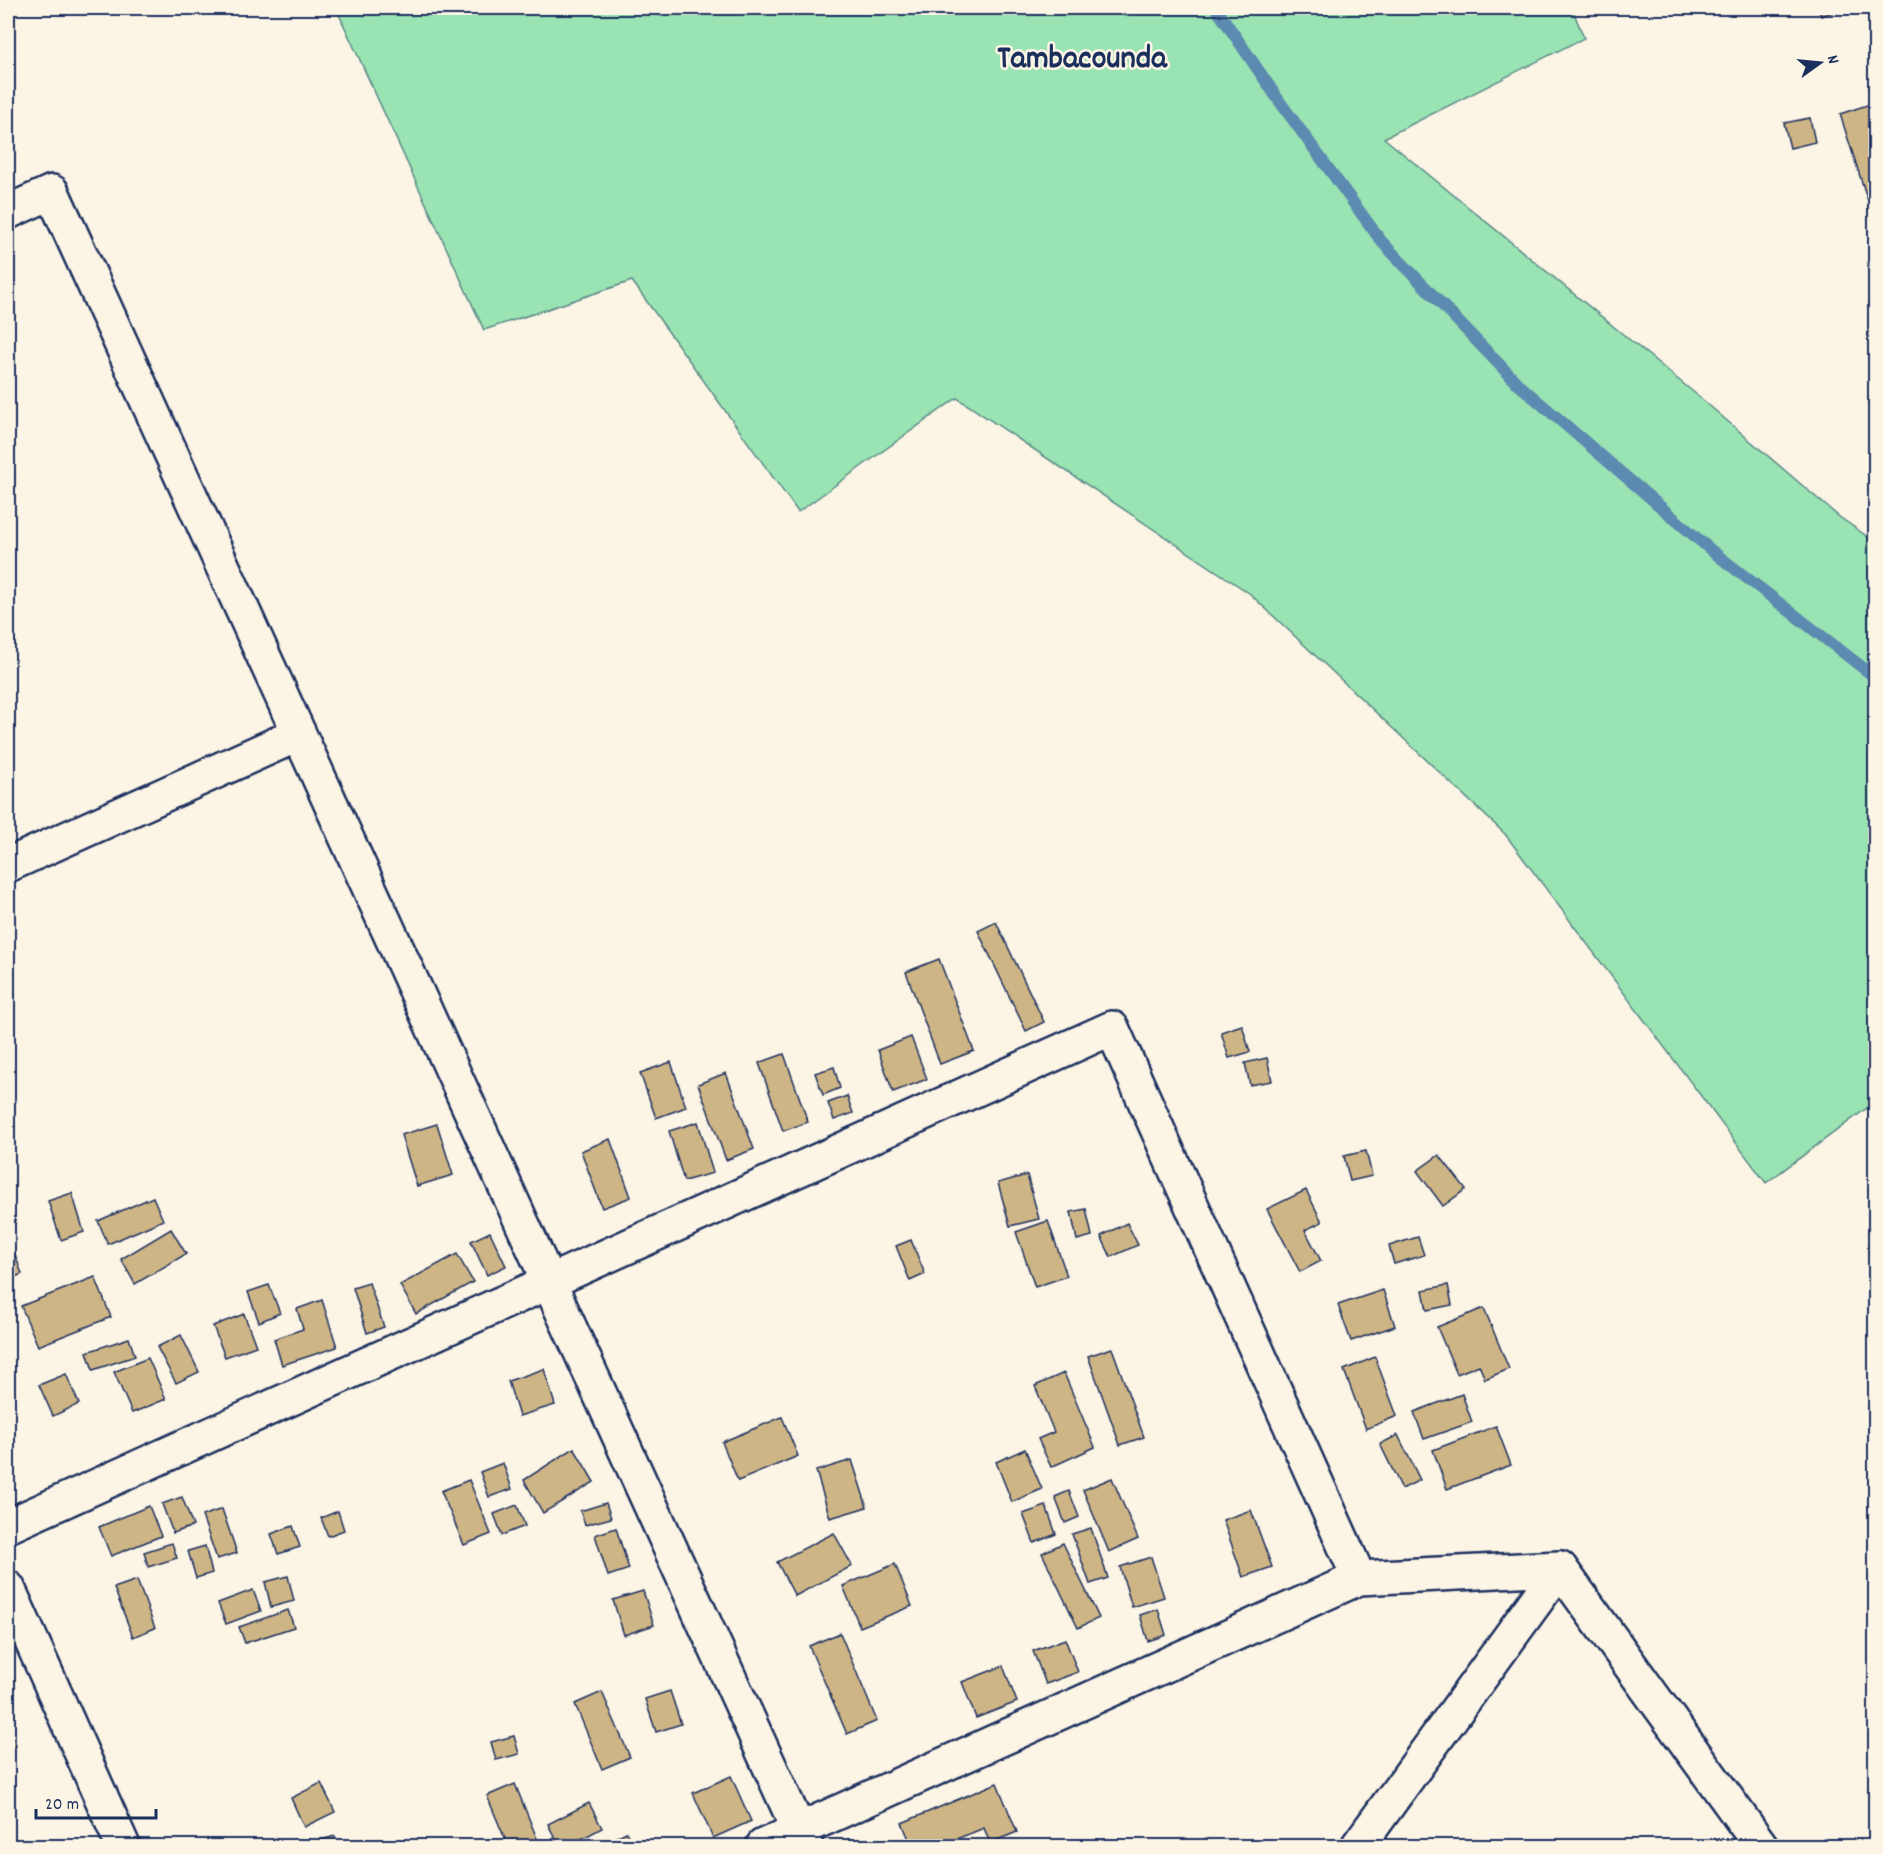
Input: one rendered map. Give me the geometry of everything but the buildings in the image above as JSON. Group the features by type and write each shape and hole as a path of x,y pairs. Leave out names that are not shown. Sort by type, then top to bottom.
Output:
{"street":[{"path":"8,212 52,192 803,1838"},
{"path":"8,865 299,734"},
{"path":"8,1526 1113,1028 1359,1578"},
{"path":"763,1846 803,1838 1359,1578 1560,1568"},
{"path":"1358,1846 1560,1568"},
{"path":"1560,1568 1761,1846"},
{"path":"8,1588 123,1846"}],"green space":[{"path":"336,8 1572,8 1584,38 1384,138 1697,395 1838,516 1875,542 1875,1102 1766,1183 1505,834 1249,593 957,398 798,512 632,281 484,330"}],"waterway":[{"path":"1216,8 1280,102 1382,242 1518,384 1712,551 1876,678"}],"district":[{"name":"Tambacounda","path":"1082,60"}]}
